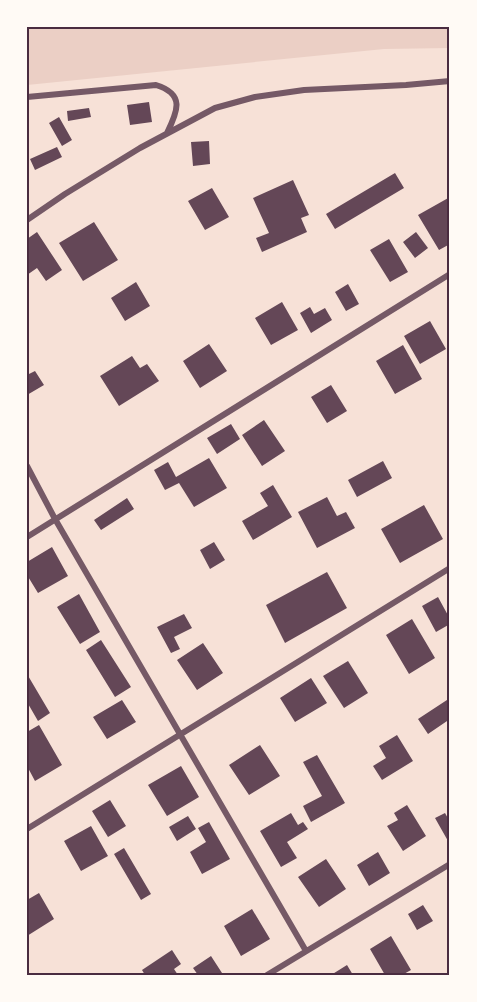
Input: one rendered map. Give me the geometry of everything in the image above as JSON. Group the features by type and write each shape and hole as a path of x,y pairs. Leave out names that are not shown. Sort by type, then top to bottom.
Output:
{"street":[{"path":"27,220 140,148 215,108 255,97 304,90 450,81"},
{"path":"27,97 156,86 167,89 175,97 177,106 174,120 167,134"},
{"path":"27,537 450,274"},
{"path":"27,466 55,519 306,951"},
{"path":"27,829 450,568"},
{"path":"267,975 450,864"}],"shaded area":[{"path":"27,27 450,27 450,48 384,49 27,85"}],"building":[{"path":"149,102 152,122 130,125 127,105"},
{"path":"89,108 91,117 68,121 67,111"},
{"path":"59,117 72,140 62,146 49,123"},
{"path":"209,141 210,164 193,166 191,142"},
{"path":"57,147 62,157 35,170 30,159"},
{"path":"395,173 404,188 335,229 326,214"},
{"path":"293,180 309,215 301,218 307,232 262,252 256,238 269,233 253,198"},
{"path":"212,188 229,217 205,230 188,201"},
{"path":"450,197 450,244 439,250 418,215"},
{"path":"94,222 118,260 83,281 59,243"},
{"path":"37,232 62,270 46,281 37,268 27,275 27,239"},
{"path":"416,232 428,248 415,258 403,242"},
{"path":"389,239 408,272 390,282 370,250"},
{"path":"136,282 150,306 125,321 111,298"},
{"path":"348,284 359,304 346,311 335,292"},
{"path":"282,302 298,330 271,345 255,318"},
{"path":"310,307 314,314 325,308 332,320 311,333 300,313"},
{"path":"430,321 446,349 420,364 404,336"},
{"path":"209,344 227,371 200,388 183,361"},
{"path":"403,345 422,379 395,394 376,361"},
{"path":"132,356 140,368 147,364 159,381 119,406 100,376"},
{"path":"35,371 44,385 27,395 27,375"},
{"path":"331,385 347,411 327,423 311,397"},
{"path":"264,420 285,451 262,466 242,435"},
{"path":"231,424 240,439 217,454 207,438"},
{"path":"209,458 227,488 194,507 179,483 165,490 154,470 168,462 176,477"},
{"path":"383,461 392,478 357,497 348,480"},
{"path":"273,485 292,517 253,540 242,521 268,506 260,493"},
{"path":"327,497 337,516 346,512 355,528 317,548 298,512"},
{"path":"127,498 134,509 101,530 94,520"},
{"path":"424,505 443,539 400,563 381,529"},
{"path":"214,542 225,560 210,569 200,550"},
{"path":"52,547 68,576 38,593 27,575 27,562"},
{"path":"327,572 347,608 285,643 266,605"},
{"path":"79,594 100,632 80,644 57,607"},
{"path":"438,597 450,619 450,624 436,632 422,606"},
{"path":"184,614 192,628 174,637 180,649 171,653 157,627"},
{"path":"412,619 435,658 409,674 386,635"},
{"path":"101,640 131,687 115,697 86,650"},
{"path":"203,643 223,673 197,690 177,660"},
{"path":"348,661 368,693 344,708 323,676"},
{"path":"27,674 50,713 38,721 27,702"},
{"path":"311,678 327,703 295,722 280,698"},
{"path":"450,698 450,719 428,734 418,719"},
{"path":"122,700 136,722 107,739 93,717"},
{"path":"39,725 62,765 35,781 27,766 27,732"},
{"path":"397,735 413,761 382,780 373,766 386,758 379,746"},
{"path":"260,745 280,776 249,795 229,765"},
{"path":"317,755 345,803 311,822 303,806 322,796 303,762"},
{"path":"181,766 199,797 167,816 148,785"},
{"path":"110,800 126,826 108,837 92,811"},
{"path":"407,805 426,836 403,851 387,826 398,820 394,813"},
{"path":"291,813 298,825 303,822 308,829 287,842 297,858 281,867 260,831"},
{"path":"445,813 450,822 450,840 448,841 435,818"},
{"path":"188,816 196,829 177,841 169,827"},
{"path":"209,822 230,859 202,874 190,852 206,842 198,828"},
{"path":"91,826 108,856 81,871 64,841"},
{"path":"124,848 151,894 141,900 114,854"},
{"path":"378,852 390,873 369,886 357,865"},
{"path":"326,859 346,889 319,907 298,877"},
{"path":"39,893 54,919 27,936 27,900"},
{"path":"423,905 433,921 417,930 408,914"},
{"path":"252,909 270,939 241,956 224,926"},
{"path":"391,936 411,970 402,975 385,975 370,949"},
{"path":"172,950 181,964 174,969 178,975 145,975 142,970"},
{"path":"211,956 222,973 198,975 193,968"},
{"path":"347,965 353,975 331,975"}]}
